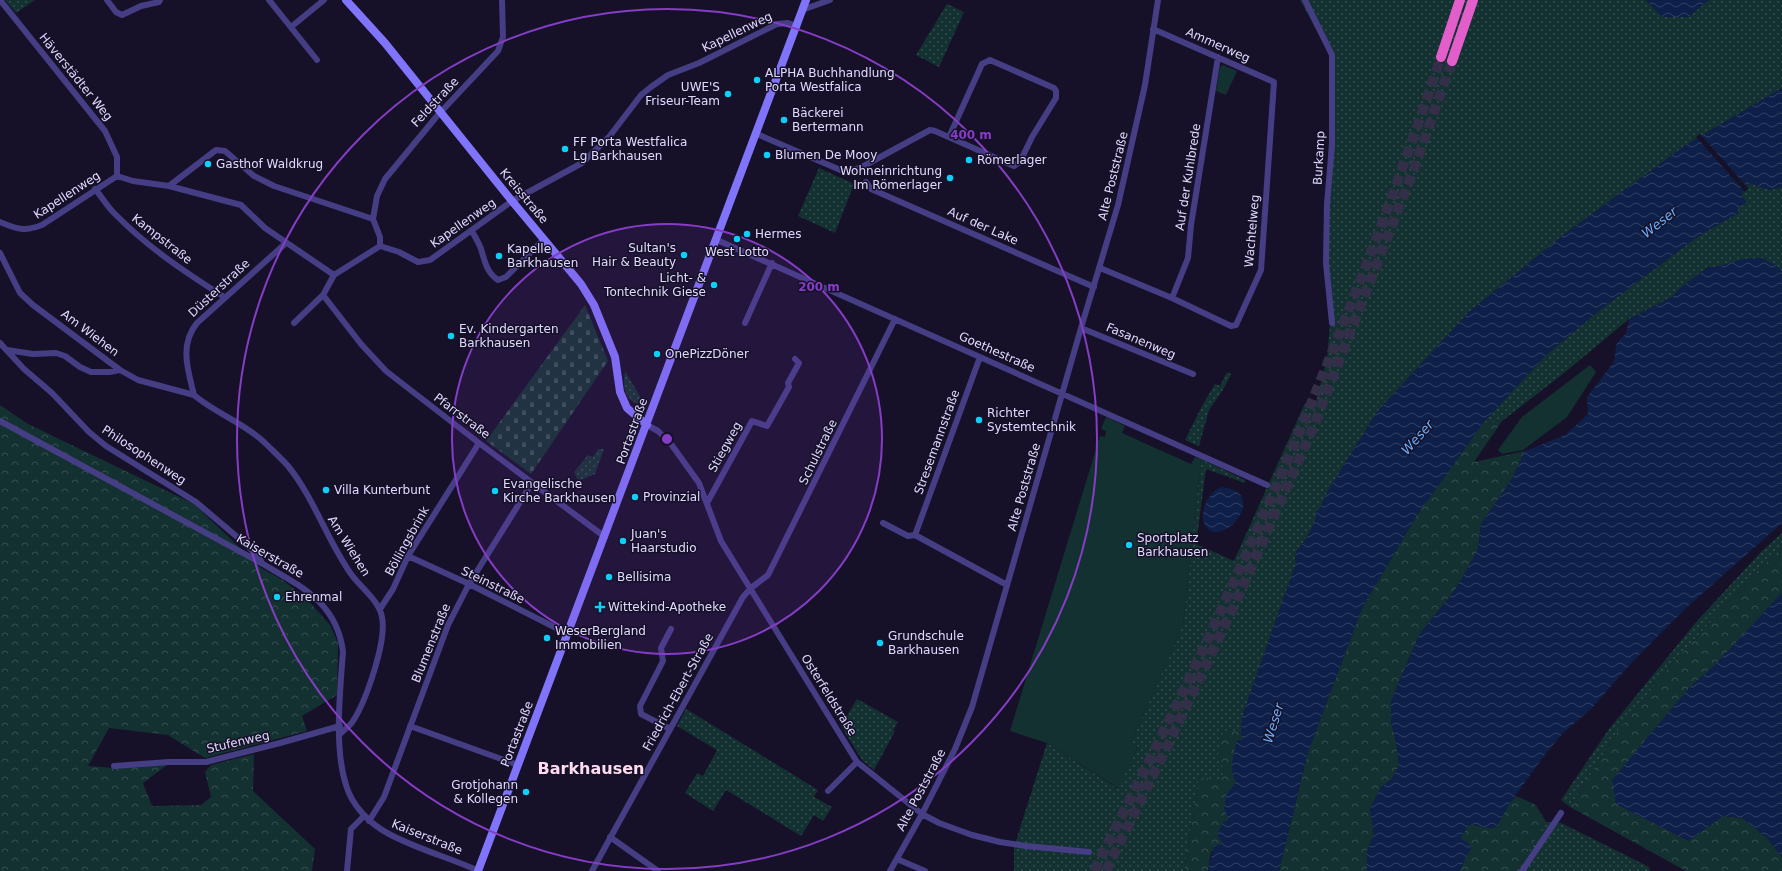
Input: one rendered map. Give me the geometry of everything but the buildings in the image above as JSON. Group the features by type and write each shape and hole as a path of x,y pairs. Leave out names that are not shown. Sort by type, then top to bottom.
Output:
{"highway":[{"path":"1441,57 1460,0"},
{"path":"1452,61 1473,0"}],"main road":[{"name":"Kreisstraße","path":"346,0 385,43 576,278 594,305 615,357 620,392 627,408 647,425"},
{"name":"Portastraße","path":"479,871 757,134 806,0"}],"street":[{"name":"Häverstädter Weg","path":"0,0 105,131 117,157 117,176"},
{"path":"107,0 116,12 122,15 141,6 159,2 160,0"},
{"path":"269,0 317,60"},
{"path":"291,27 324,0"},
{"name":"Feldstraße","path":"373,219 377,196 385,179 407,150 498,51 503,37 502,0"},
{"path":"802,10 830,0"},
{"name":"Alte Poststraße","path":"890,871 922,814 967,723 1118,205 1145,85 1158,0"},
{"name":"Burkamp","path":"1305,0 1332,55 1332,145 1327,204 1326,263 1332,323"},
{"name":"Kapellenweg","path":"380,246 399,252 418,262 424,262 472,231 512,201 582,163 609,137 641,95 668,75 699,63 777,24 788,23 797,26"},
{"name":"Ammerweg","path":"1153,29 1274,82"},
{"name":"Auf der Kuhlbrede","path":"1172,298 1188,258 1191,225 1218,57"},
{"path":"757,134 845,172 860,168 930,130 948,136 1014,166 1018,165 1056,98 1056,91 1054,88 987,60 982,64 948,136"},
{"name":"Wachtelweg","path":"1100,268 1172,298 1231,326 1236,325 1261,270 1274,82"},
{"path":"169,186 216,150 225,151 254,176 274,186 373,219 380,237 380,246 334,275 323,295 294,324"},
{"name":"Kapellenweg","path":"0,222 17,229 30,230 42,225 117,176 132,181 169,186 241,205 265,228 334,275"},
{"name":"Auf der Lake","path":"866,182 871,188 1094,287"},
{"name":"Kampstraße","path":"96,189 113,213 141,239 171,262 224,297"},
{"path":"472,231 481,249 483,260 492,276 498,280 506,277 544,239"},
{"name":"Goethestraße","path":"717,240 772,263 1267,485"},
{"name":"Düsterstraße","path":"194,395 185,353 187,340 191,330 224,297 286,243"},
{"name":"Am Wiehen","path":"0,253 20,293 33,305 120,370 138,380 194,395 203,403 262,441 288,466 351,574 380,609"},
{"path":"745,323 772,263"},
{"name":"Pfarrstraße","path":"323,295 361,344 386,371 479,443 605,537"},
{"name":"Schulstraße","path":"751,588 768,575 896,319"},
{"name":"Fasanenweg","path":"1081,328 1193,374"},
{"name":"Philosophenweg","path":"0,343 24,369 52,393 88,432 112,450 196,502 249,546 263,564"},
{"path":"7,350 33,354 56,353 65,356 80,367 91,372 109,372 120,370"},
{"name":"Stresemannstraße","path":"915,535 980,357"},
{"name":"Stiegweg","path":"707,503 752,421 767,426 789,387 788,383 799,363 795,359"},
{"name":"Kaiserstraße","path":"0,421 263,564 298,584 313,595 324,607 339,630 343,652 340,726 341,761 345,785 354,802 367,818 383,831 479,871"},
{"name":"Osterfeldstraße","path":"647,425 658,431 671,444 699,482 722,541 857,762 922,814 939,823 972,835 1000,842 1089,852"},
{"name":"Böllingsbrink","path":"380,609 393,589 408,556 479,443"},
{"name":"Blumenstraße","path":"347,871 351,829 367,818 384,797 448,625 469,584 532,483"},
{"path":"882,523 908,536 915,535 1007,585"},
{"name":"Steinstraße","path":"408,556 469,584 568,634"},
{"name":"Friedrich-Ebert-Straße","path":"592,871 743,597 751,588"},
{"path":"340,734 353,721 372,679 381,648 383,618 380,609"},
{"path":"670,729 641,714 640,706 663,661 661,648 671,629"},
{"name":"Stufenweg","path":"114,766 169,762 206,762 340,726"},
{"path":"410,726 518,765"},
{"path":"828,791 857,762"},
{"path":"1522,871 1561,813"},
{"path":"610,837 658,871"},
{"path":"897,859 925,871"}],"green space":[{"path":"5,0 35,0 16,13"},
{"path":"1300,0 1646,0 1662,16 1688,17 1709,0 1782,0 1782,88 1686,145 1566,233 1469,312 1377,412 1328,491 1320,508 1316,512 1317,515 1311,530 1297,552 1295,558 1296,563 1242,717 1241,734 1229,729 1218,755 1224,770 1221,781 1199,777 1184,871 1014,871 1014,847 1047,743 1117,788 1138,747 1131,743 1183,625 1201,459 1245,480 1245,483 1206,469 1196,544 1234,561 1305,403 1315,406 1327,358 1330,324 1324,263 1332,59"},
{"path":"947,4 964,12 939,67 916,55"},
{"path":"1223,65 1237,71 1226,95 1216,91 1220,67"},
{"path":"819,168 854,184 835,233 798,216"},
{"path":"1749,183 1770,190 1782,187 1782,272 1777,266 1743,260 1716,267 1708,267 1684,285 1672,297 1629,319 1564,373 1502,421 1483,423 1546,355 1600,310 1697,237 1738,213 1739,201"},
{"path":"585,305 608,361 531,474 486,441"},
{"path":"1590,365 1596,372 1567,417 1523,450 1502,454 1498,450 1522,417"},
{"path":"625,371 641,398 637,404 629,398 625,390"},
{"path":"1227,372 1231,374 1224,388 1209,410 1199,446 1185,440 1215,384 1220,386"},
{"path":"0,405 28,424 194,504 261,568 281,579 306,598 330,625 338,643 337,695 302,716 307,731 205,758 168,735 109,728 88,766 114,768 167,765 143,783 152,806 201,805 211,797 205,772 211,765 254,754 253,791 315,849 312,871 0,871"},
{"name":"Sportplatz Barkhausen","path":"1106,417 1125,426 1122,433 1191,464 1195,457 1201,459 1183,625 1131,743 1138,746 1118,788 1047,743 1010,731 1100,436 1105,437 1106,431 1101,429"},
{"path":"1502,421 1474,462 1525,451 1512,479 1481,524 1478,550 1455,590 1419,635 1391,701 1391,721 1399,765 1392,779 1381,787 1370,809 1374,835 1367,851 1367,871 1279,871 1308,752 1362,608 1417,515 1483,423"},
{"path":"598,449 604,449 595,474 578,481 574,472 588,455 593,457"},
{"path":"1782,533 1782,548 1757,571 1671,665 1619,729 1570,807 1561,800 1609,729 1697,621 1761,552"},
{"path":"1782,548 1782,593 1715,665 1688,689 1688,841 1723,816 1742,818 1767,838 1782,857 1782,871 1686,871 1570,807 1619,729 1671,665 1757,571"},
{"path":"857,699 898,722 893,730 895,731 874,770 862,760 841,726"},
{"path":"686,709 818,790 814,797 832,807 823,821 814,815 801,836 726,790 713,811 685,793 697,773 703,776 717,750 677,726"},
{"path":"1229,729 1241,734 1244,741 1224,843 1211,852 1208,871 1184,871 1199,777 1221,780 1224,770 1218,755 1221,735"},
{"path":"1516,796 1536,805 1546,822 1516,871 1459,871 1465,859 1460,838 1470,824 1488,828 1496,827 1510,803"},
{"path":"1546,822 1561,823 1649,867 1650,871 1516,871"}],"water":[{"path":"1646,0 1709,0 1688,17 1662,17"},
{"name":"Weser","path":"1782,88 1782,187 1770,190 1749,183 1741,195 1747,202 1738,208 1738,213 1697,237 1600,310 1546,355 1483,423 1417,515 1362,608 1308,752 1279,871 1208,871 1214,846 1223,843 1217,836 1223,822 1229,820 1224,809 1226,795 1236,782 1232,772 1232,761 1237,740 1243,740 1241,734 1242,717 1296,563 1297,552 1311,530 1317,515 1316,512 1320,508 1328,491 1377,412 1469,312 1566,233 1686,145"},
{"path":"1762,258 1777,266 1782,272 1782,523 1686,608 1633,661 1593,707 1562,734 1510,803 1496,827 1488,828 1470,824 1460,838 1470,844 1471,850 1459,871 1367,871 1367,851 1374,835 1370,809 1381,787 1392,779 1399,765 1391,721 1391,701 1419,635 1455,590 1478,550 1481,524 1512,479 1525,451 1565,435 1588,414 1587,397 1613,363 1616,345 1626,334 1629,319 1672,297 1684,285 1709,267 1716,267 1743,259"},
{"path":"1222,487 1236,491 1243,499 1243,509 1238,518 1230,526 1221,531 1212,531 1205,525 1203,520 1204,508 1209,497 1217,489"},
{"path":"1782,593 1782,857 1767,838 1742,818 1723,816 1688,841 1616,804 1612,780 1688,689 1715,665"}],"pier":[{"path":"1700,134 1748,188 1745,192 1696,137"}],"tunnel":[{"path":"1094,871 1162,736 1285,466 1341,331 1367,263 1441,57"},
{"path":"1106,871 1235,604 1313,428 1414,169 1452,61"}],"place":[{"name":"ALPHA Buchhandlung Porta Westfalica","path":"757,80"},
{"name":"UWE'S Friseur-Team","path":"728,94"},
{"name":"Bäckerei Bertermann","path":"784,120"},
{"name":"FF Porta Westfalica Lg Barkhausen","path":"565,149"},
{"name":"Blumen De Mooy","path":"767,155"},
{"name":"Römerlager","path":"969,160"},
{"name":"Gasthof Waldkrug","path":"208,164"},
{"name":"Wohneinrichtung Im Römerlager","path":"950,178"},
{"name":"Hermes","path":"747,234"},
{"name":"West Lotto","path":"737,239"},
{"name":"Sultan's Hair & Beauty","path":"684,255"},
{"name":"Kapelle Barkhausen","path":"499,256"},
{"name":"Licht- & Tontechnik Giese","path":"714,285"},
{"name":"Ev. Kindergarten Barkhausen","path":"451,336"},
{"name":"OnePizzDöner","path":"657,354"},
{"name":"Richter Systemtechnik","path":"979,420"},
{"name":"Villa Kunterbunt","path":"326,490"},
{"name":"Evangelische Kirche Barkhausen","path":"495,491"},
{"name":"Provinzial","path":"635,497"},
{"name":"Juan's Haarstudio","path":"623,541"},
{"name":"Sportplatz Barkhausen","path":"1129,545"},
{"name":"Bellisima","path":"609,577"},
{"name":"Ehrenmal","path":"277,597"},
{"name":"Wittekind-Apotheke","path":"600,607"},
{"name":"WeserBergland Immobilien","path":"547,638"},
{"name":"Grundschule Barkhausen","path":"880,643"},
{"name":"Grotjohann & Kollegen","path":"526,792"}],"district":[{"name":"Barkhausen","path":"591,768"}]}
